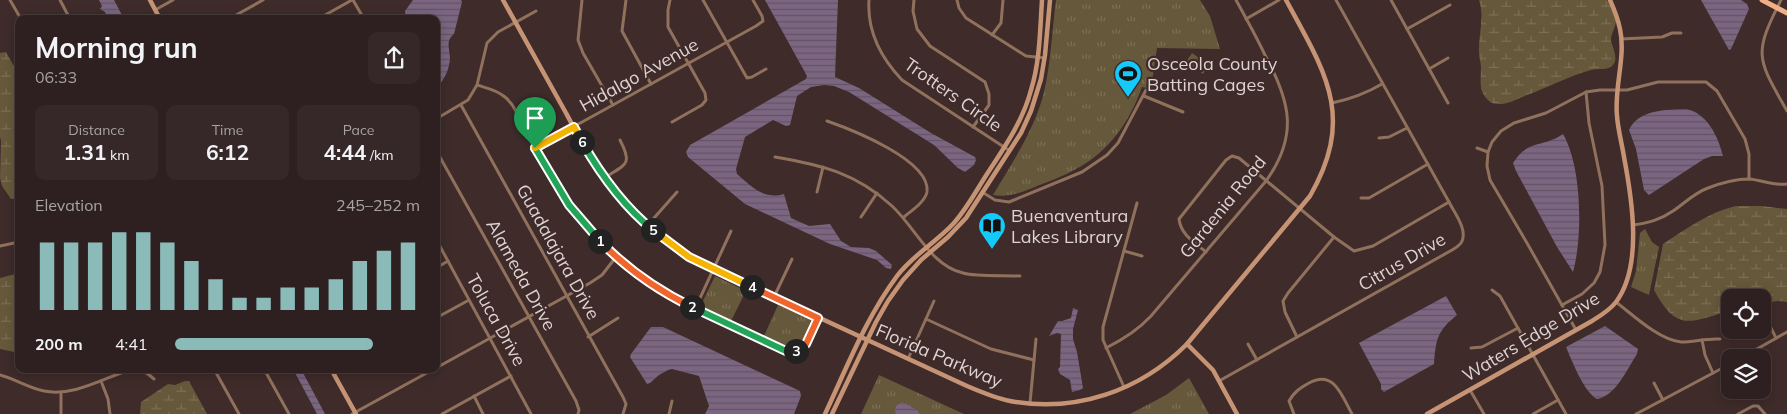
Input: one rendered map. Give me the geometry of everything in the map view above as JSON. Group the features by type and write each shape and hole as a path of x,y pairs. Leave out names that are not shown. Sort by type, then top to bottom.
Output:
{"main road":[{"path":"1762,0 1787,13"}],"street":[{"path":"10,0 19,15"},
{"path":"60,0 68,15"},
{"path":"150,0 158,15"},
{"path":"155,10 173,0"},
{"path":"235,15 263,0"},
{"path":"325,15 353,0 362,15"},
{"name":"Florida Parkway","path":"503,0 604,178 622,201 648,226 689,257 861,338 992,396 1030,403 1054,404 1087,400 1125,388 1168,362 1187,344 1310,196 1325,164 1330,148 1333,124 1332,103 1319,62 1286,0"},
{"path":"582,0 578,40 583,53 613,105"},
{"path":"626,0 622,32 651,84"},
{"path":"670,0 668,27 705,93 706,100 702,105 672,122"},
{"path":"703,0 747,78 766,70"},
{"name":"Hidalgo Avenue","path":"535,148 756,26 763,21 753,0"},
{"name":"Trotters Circle","path":"869,0 872,31 883,57 902,80 1010,151"},
{"path":"914,0 913,11 917,29 930,46 985,82 989,94 989,105 973,127"},
{"path":"956,0 966,18 992,36 1026,56 1045,58"},
{"path":"992,36 1001,23 1003,0"},
{"path":"825,414 870,317 898,275 926,246 953,224 1015,129 1031,92 1038,58 1042,0"},
{"path":"832,414 876,322 903,280 921,260 958,229 1021,133 1031,111 1041,79 1045,58 1050,0"},
{"name":"Gardenia Road","path":"1106,348 1122,340 1145,322 1266,181 1274,170 1282,151 1286,138 1288,117 1285,102 1278,80 1236,0"},
{"path":"1246,19 1279,0"},
{"name":"Citrus Drive","path":"1219,381 1452,250 1461,244 1464,237 1462,227 1449,202 1336,0"},
{"path":"1391,0 1448,103"},
{"name":"Waters Edge Drive","path":"1426,414 1576,331 1603,314 1616,302 1626,284 1631,264 1632,203 1617,117 1621,39 1616,12 1610,0"},
{"path":"1781,0 1764,37 1762,59 1764,71 1786,106 1787,111"},
{"path":"1407,29 1450,5"},
{"path":"440,117 468,100 477,85 487,44 498,32 536,11"},
{"path":"1621,39 1662,37 1672,33 1681,33"},
{"path":"1429,69 1448,58"},
{"path":"1576,331 1493,187 1487,166 1488,152 1492,142 1501,131 1509,125 1546,113 1586,92 1627,90 1658,82 1706,82 1717,91 1745,139 1749,154 1749,179"},
{"path":"1332,103 1357,97 1382,84"},
{"path":"477,85 496,91 510,102 569,205 591,233 644,280 670,296 788,352 796,351 806,344 818,318"},
{"path":"977,189 995,200 1008,202 1082,172 1106,155 1118,143 1146,90"},
{"path":"1562,305 1582,294 1594,283 1600,272 1605,245 1602,186 1589,124 1586,92"},
{"path":"1144,96 1183,112"},
{"name":"Guadalajara Drive","path":"461,105 623,397 626,404 623,414"},
{"path":"827,121 880,143 918,170 925,179 927,192 923,200 904,217"},
{"path":"1379,138 1389,137 1407,128"},
{"path":"604,178 622,166 627,160 627,154 620,140"},
{"path":"1477,148 1488,152"},
{"path":"1206,252 1185,235 1180,227 1179,219 1226,160 1232,156 1239,158 1334,238 1354,251 1373,246 1449,202"},
{"name":"Alameda Drive","path":"440,157 576,401 579,410 578,414"},
{"path":"775,157 823,167 854,178 877,194 904,217 926,246 948,266 963,273 1020,276"},
{"path":"1361,198 1369,198 1428,164"},
{"path":"816,192 823,167"},
{"path":"1633,225 1659,219 1674,211 1688,198 1707,188 1727,182 1749,179 1780,185 1787,184"},
{"path":"648,226 677,192"},
{"path":"861,217 877,194"},
{"path":"1125,388 1103,340 1103,328 1137,203"},
{"path":"696,309 731,231"},
{"path":"1297,337 1285,312 1283,302 1288,293 1334,238"},
{"path":"0,246 15,243"},
{"name":"Toluca Drive","path":"440,246 531,414"},
{"path":"1124,251 1142,256"},
{"path":"440,365 566,297 602,275 616,257"},
{"path":"774,297 792,259"},
{"path":"440,266 448,261"},
{"path":"1492,290 1500,296 1566,414"},
{"path":"440,316 469,300"},
{"path":"907,359 934,301"},
{"path":"1616,302 1667,338 1682,342 1720,339"},
{"path":"588,337 618,318"},
{"path":"926,319 991,349 1034,360"},
{"path":"1472,348 1482,347 1518,328"},
{"path":"1771,328 1776,338"},
{"path":"1757,349 1787,332"},
{"path":"1030,403 1036,340"},
{"path":"1702,340 1705,355 1713,373"},
{"path":"1187,344 1206,362 1237,414"},
{"path":"1248,344 1257,360"},
{"path":"1636,414 1721,369"},
{"path":"0,375 37,389 61,392 122,373"},
{"path":"147,373 154,379"},
{"path":"216,373 239,414"},
{"path":"266,373 289,414"},
{"path":"334,374 354,414 426,373"},
{"path":"442,414 511,376"},
{"path":"1294,414 1289,401 1294,393 1316,379 1324,378 1331,381 1338,389 1352,414"},
{"path":"101,381 108,399 110,414"},
{"path":"1654,383 1663,400"},
{"path":"1470,390 1484,414"},
{"path":"61,392 61,414"},
{"path":"474,396 483,414"},
{"path":"1532,414 1558,400"},
{"path":"669,414 672,401"},
{"path":"1738,414 1753,406 1761,408 1765,414"}],"green space":[{"path":"1056,0 1200,0 1210,16 1220,49 1157,48 1151,89 1142,87 1125,123 1099,154 1071,172 1016,194 993,195 1022,145 1040,106 1048,69"},
{"path":"1479,0 1607,0 1616,18 1611,40 1615,62 1609,68 1583,72 1513,101 1502,104 1492,103 1485,97 1481,85 1479,46 1481,7"},
{"path":"6,52 15,68 15,198 11,199 2,186 0,178 0,53"},
{"path":"1192,53 1209,65 1203,74 1186,62"},
{"path":"1736,206 1762,206 1787,209 1787,302 1771,302 1771,289 1721,289 1721,314 1695,320 1686,321 1678,319 1670,313 1654,290 1663,244 1716,212"},
{"path":"1645,229 1652,242 1659,247 1649,295 1631,287 1636,271 1640,233"},
{"path":"15,274 15,352 0,349 0,278"},
{"path":"715,276 746,291 731,321 700,307"},
{"path":"778,305 811,320 801,345 791,348 764,336"},
{"path":"879,375 964,414 861,414"},
{"path":"1189,378 1209,414 1130,414 1166,395"},
{"path":"189,381 207,414 140,414 141,402 168,384 175,385"}],"shaded area":[{"path":"99,0 114,0 122,15 106,15 100,9 102,6"},
{"path":"413,0 461,0 462,2 454,34 449,42 449,67 440,84 440,15 406,15 405,11"},
{"path":"765,0 838,0 835,77 859,88 931,133 975,157 974,165 965,172 958,168 934,145 849,92 834,86 824,85 811,87 797,96 790,125 786,126 773,120 745,137 736,169 737,174 753,188 764,194 784,194 791,218 809,226 830,224 841,241 851,247 869,248 876,251 892,265 891,269 886,268 877,260 830,244 745,204 688,157 686,152 690,145 806,79 807,76"},
{"path":"1701,0 1741,0 1747,4 1749,9 1731,49 1729,50"},
{"path":"1686,109 1693,111 1706,120 1715,133 1723,156 1712,156 1704,159 1649,195 1644,190 1636,149 1629,130 1639,118 1646,114"},
{"path":"1563,134 1574,164 1579,202 1578,240 1573,272 1557,247 1513,163 1524,150"},
{"path":"1446,296 1457,315 1441,331 1437,342 1434,364 1384,392 1359,343"},
{"path":"1073,308 1078,310 1073,329 1073,339 1083,388 1072,392 1070,380 1060,374 1058,369 1060,367 1061,334 1057,333 1049,336 1058,321 1071,318"},
{"path":"1605,326 1638,349 1625,374 1615,387 1604,397 1597,399 1583,383 1566,347"},
{"path":"651,327 663,327 800,391 801,396 794,414 705,414 709,406 699,376 672,369 659,375 647,384 630,357"},
{"path":"295,373 303,373 325,414 317,414"},
{"path":"902,402 917,410 920,414 896,414 896,406"}],"place":[{"name":"Osceola County Batting Cages","path":"1128,98"},
{"name":"Buenaventura Lakes Library","path":"992,250"}],"route":[{"path":"574,127 604,178 622,201 660,236 689,257 818,318 806,344 796,351 788,352 670,296 644,280 591,233 569,205 535,148 574,127"}]}
